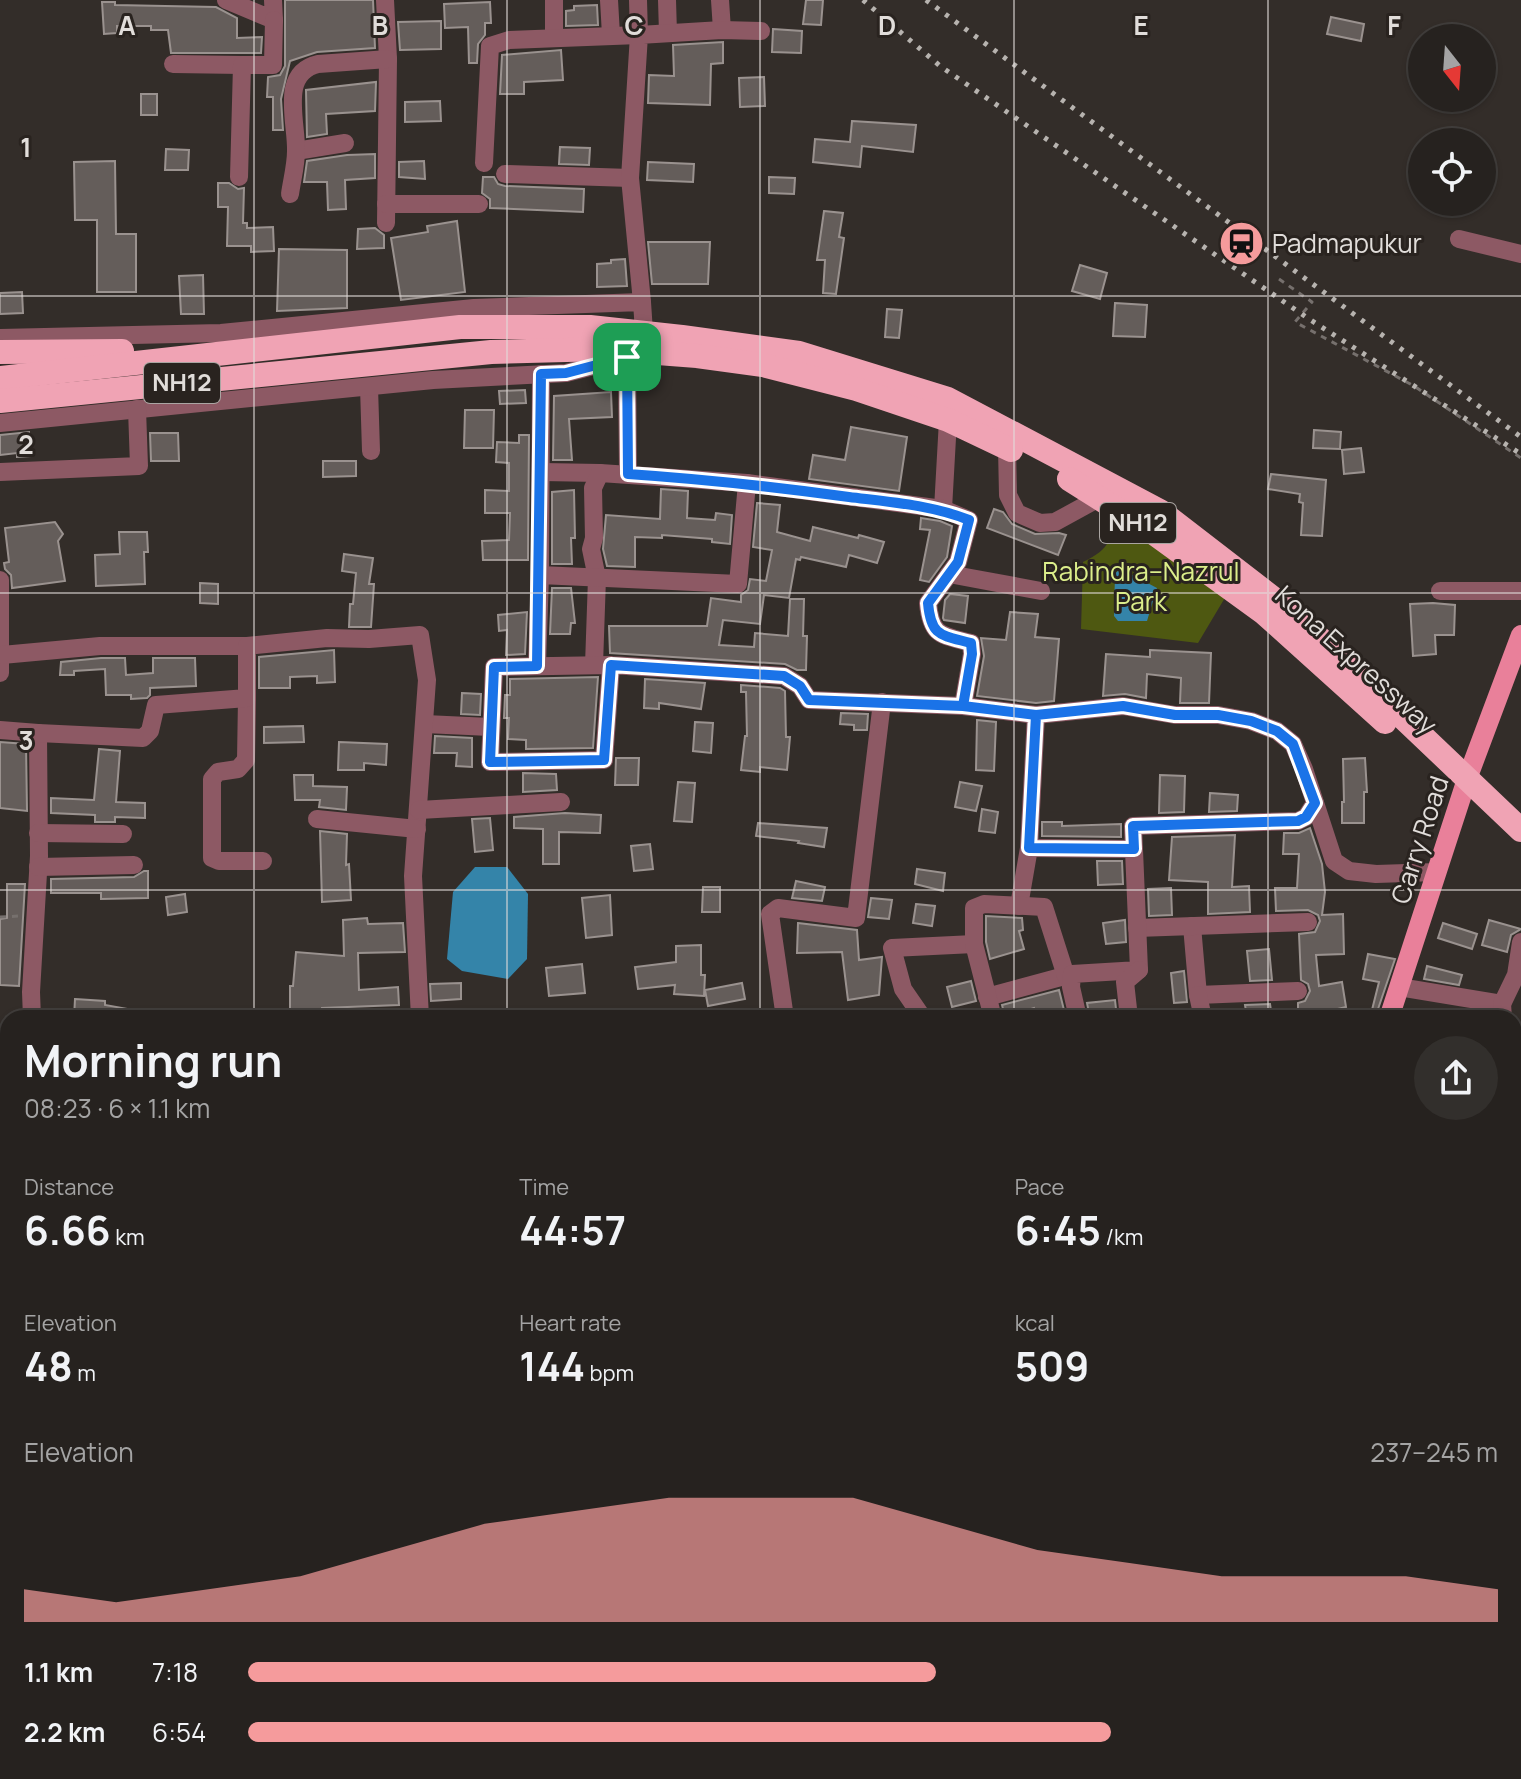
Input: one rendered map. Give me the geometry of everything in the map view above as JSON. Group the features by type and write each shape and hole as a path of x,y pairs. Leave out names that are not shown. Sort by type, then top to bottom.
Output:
{"highway":[{"name":"Kona Expressway","path":"262,349 460,327 590,327 640,347 763,365 856,389 948,420 1062,475 1151,531 1264,613 1465,786 1521,830"},
{"name":"Kona Expressway","path":"366,376 491,352 640,347 799,353 948,399 1160,511 1296,616 1465,786 1521,848"},
{"path":"0,352 262,349"},
{"name":"NH12","path":"0,378 262,349"},
{"name":"NH12","path":"0,401 366,376"}],"main road":[{"name":"Carry Road","path":"1392,1010 1465,786 1521,635"}],"street":[{"path":"226,0 274,20"},
{"path":"173,64 273,65 273,0"},
{"path":"385,0 388,59 386,213 479,204"},
{"path":"554,0 554,37"},
{"path":"609,0 611,35"},
{"path":"628,474 642,302 630,178 639,35 638,0"},
{"path":"667,0 668,33"},
{"path":"720,0 722,30"},
{"path":"484,163 490,46 509,40 554,37 761,31"},
{"path":"290,194 296,151 293,89 299,73 307,66 318,64 388,59"},
{"path":"239,177 242,65"},
{"path":"296,151 345,143"},
{"path":"505,174 630,178"},
{"path":"1459,239 1521,254"},
{"path":"0,338 221,333 474,308 642,302"},
{"path":"0,423 137,409 366,376 566,373 640,347"},
{"path":"537,666 541,374"},
{"path":"366,376 371,451"},
{"path":"0,472 139,466 137,409"},
{"path":"943,509 948,420"},
{"path":"1007,448 1008,495 1017,513 1040,523 1055,522 1099,498"},
{"path":"542,472 628,474 747,483 943,509 969,520 958,562 928,603 929,622 942,637 971,643 963,706"},
{"path":"600,473 593,488 594,538 591,549 597,578 602,665 604,760 490,762 494,667 602,665 784,676 800,686 809,700 963,706 1036,715 1123,706 1175,715 1218,715 1251,721 1277,731 1293,744 1334,861 1349,871 1376,874 1437,872"},
{"path":"540,575 738,584 747,483"},
{"path":"949,574 1041,591"},
{"path":"0,580 1,664 100,646 247,646 327,638 420,635 427,680 413,876 420,1010"},
{"path":"1440,591 1521,591"},
{"path":"247,646 246,760 238,769 218,772 212,779 212,858 219,861 263,861"},
{"path":"0,730 143,738 150,731 156,705 247,698"},
{"path":"784,1010 770,914 778,908 856,918 882,702"},
{"path":"1019,906 1029,848 1036,715"},
{"path":"425,724 490,727"},
{"path":"32,1010 38,867 38,733"},
{"path":"317,819 418,820 561,802"},
{"path":"1139,970 1133,826 1298,821 1306,817 1315,803"},
{"path":"38,833 123,834"},
{"path":"1029,848 1134,849"},
{"path":"38,867 134,865"},
{"path":"991,1010 974,944 974,908 984,904 1044,907 1069,975 1076,1010"},
{"path":"1137,928 1308,922"},
{"path":"1192,926 1201,1010"},
{"path":"1502,1010 1516,975 1521,942"},
{"path":"917,1010 903,989 892,948 974,944"},
{"path":"987,997 1069,975 1139,970"},
{"path":"1128,1010 1125,982 1139,970"},
{"path":"1399,987 1498,1010"},
{"path":"1198,995 1298,991"}],"path":[{"path":"1279,279 1312,302 1295,322 1414,386 1521,458"}],"green space":[{"name":"Rabindra–Nazrul Park","path":"1117,510 1226,596 1198,643 1081,629 1083,562 1105,547"}],"water":[{"path":"1121,569 1157,588 1147,621 1118,621 1114,616 1115,573"},
{"path":"475,867 507,867 528,894 527,959 508,979 462,971 447,959 453,892"}],"building":[{"path":"285,0 373,0 375,48 317,52 290,61 281,99 283,130 273,130 273,97 267,97 268,77 280,75 285,66"},
{"path":"806,0 823,0 821,25 803,24"},
{"path":"102,2 115,2 115,5 216,7 237,18 237,38 262,37 261,53 171,53 168,30 151,30 151,26 117,26 117,33 104,34"},
{"path":"490,2 491,23 485,23 485,35 478,44 477,63 469,63 468,27 445,28 444,4"},
{"path":"597,5 598,25 566,26 566,11 574,10 574,6"},
{"path":"1331,17 1364,24 1361,41 1327,34"},
{"path":"441,21 441,49 400,50 398,22"},
{"path":"773,29 802,31 801,53 772,52"},
{"path":"723,42 723,63 711,64 710,105 648,103 649,75 674,76 673,45"},
{"path":"561,50 563,80 524,82 524,94 500,94 502,55"},
{"path":"764,77 765,106 740,107 739,78"},
{"path":"376,82 375,111 326,114 327,134 307,137 306,90"},
{"path":"141,94 157,94 157,115 141,115"},
{"path":"440,101 441,121 405,122 405,102"},
{"path":"852,121 916,125 913,152 862,146 860,167 813,162 815,139 850,142"},
{"path":"560,147 590,148 589,165 559,164"},
{"path":"166,149 189,150 188,170 165,170"},
{"path":"375,154 375,178 345,180 346,209 328,210 327,182 304,182 307,161"},
{"path":"115,161 116,234 136,234 136,292 97,292 97,220 75,220 74,162"},
{"path":"424,161 425,179 399,177 399,162"},
{"path":"648,162 694,164 693,182 647,180"},
{"path":"483,177 494,177 498,184 505,186 584,189 583,212 490,208 490,199 482,193"},
{"path":"769,177 795,178 794,194 769,193"},
{"path":"218,183 244,188 243,223 247,223 247,228 273,227 274,251 251,252 251,246 227,246 228,207 218,207"},
{"path":"824,211 843,213 839,237 844,238 836,294 823,293 825,260 817,260"},
{"path":"457,221 465,292 401,300 391,238 428,232 427,226"},
{"path":"375,228 384,235 384,248 357,249 358,229"},
{"path":"648,242 710,242 708,284 652,284"},
{"path":"279,249 347,250 347,308 277,311"},
{"path":"625,259 627,286 597,287 597,264"},
{"path":"1080,265 1107,273 1100,299 1072,291"},
{"path":"203,275 204,314 181,314 179,276"},
{"path":"22,292 23,313 0,314 0,293"},
{"path":"1115,303 1147,305 1145,337 1113,336"},
{"path":"887,309 902,310 899,338 885,337"},
{"path":"525,390 526,403 500,404 499,391"},
{"path":"611,392 612,417 569,419 572,460 553,460 554,396"},
{"path":"465,410 494,410 493,448 464,448"},
{"path":"851,427 907,437 899,491 809,479 813,455 845,460"},
{"path":"1314,430 1341,432 1340,449 1313,448"},
{"path":"29,432 30,456 17,457 17,453 0,455 0,435"},
{"path":"150,433 178,433 179,461 151,461"},
{"path":"519,435 529,435 528,560 483,560 482,541 509,540 510,513 485,513 485,490 509,491 509,463 496,462 497,442 519,443"},
{"path":"1361,448 1364,472 1344,474 1342,450"},
{"path":"323,461 356,461 356,476 323,477"},
{"path":"1271,474 1326,480 1322,536 1301,535 1303,503 1299,502 1300,494 1268,489"},
{"path":"661,489 688,491 687,518 715,520 716,513 732,515 730,544 712,542 712,539 662,535 662,538 635,537 635,567 607,566 603,549 606,515 660,519"},
{"path":"574,490 572,564 552,564 552,492"},
{"path":"757,503 780,505 777,532 810,541 813,527 884,542 877,563 849,555 846,567 801,557 800,560 796,559 789,598 764,595 760,624 723,620 719,645 754,647 755,633 788,636 790,599 804,599 806,670 797,670 785,664 610,653 609,626 707,626 711,598 741,602 741,595 748,590 750,579 766,581 772,550 753,547"},
{"path":"994,509 1003,512 1012,524 1035,534 1066,535 1058,555 987,528"},
{"path":"921,518 952,526 947,557 929,582 920,580 930,530 920,529"},
{"path":"55,522 63,534 58,541 65,581 12,588 11,575 4,563 9,562 5,528"},
{"path":"119,532 147,532 145,584 96,586 95,555 120,554"},
{"path":"344,554 373,558 369,584 374,584 371,627 349,627 356,573 342,571"},
{"path":"200,583 218,584 218,604 200,603"},
{"path":"552,588 571,588 575,623 571,623 570,634 550,634"},
{"path":"950,594 968,596 965,623 944,620 945,600"},
{"path":"1410,604 1455,605 1454,635 1435,635 1436,654 1413,656"},
{"path":"527,612 525,654 506,655 507,630 499,631 498,615"},
{"path":"1010,612 1038,614 1035,637 1059,639 1054,701 1036,703 977,696 984,656 981,638 1006,640"},
{"path":"334,650 335,682 317,683 317,676 290,677 290,688 259,688 259,657"},
{"path":"1150,650 1211,653 1209,703 1180,703 1181,678 1147,674 1146,698 1125,694 1103,696 1106,654 1150,657"},
{"path":"125,658 126,675 153,673 153,658 195,658 196,686 150,688 147,698 131,699 131,695 106,695 105,669 60,675 61,662"},
{"path":"598,677 593,748 526,749 526,740 508,739 509,718 504,718 505,695 510,695 510,679"},
{"path":"645,679 705,683 701,709 659,703 659,709 644,708"},
{"path":"741,685 785,691 786,737 790,737 787,770 760,767 760,772 741,770 747,736 746,692 741,692"},
{"path":"462,693 481,694 480,715 461,714"},
{"path":"841,713 868,714 867,730 854,730 854,725 840,724"},
{"path":"977,720 996,722 994,771 976,770"},
{"path":"695,722 713,723 711,753 693,751"},
{"path":"303,726 304,742 264,743 264,727"},
{"path":"435,736 472,738 472,767 456,766 457,753 434,753"},
{"path":"0,742 26,744 27,811 0,808"},
{"path":"339,742 387,744 386,765 364,763 364,770 338,770"},
{"path":"99,749 120,751 116,802 145,803 145,818 115,817 115,822 95,822 95,815 51,813 51,798 94,800"},
{"path":"616,758 639,758 638,785 615,785"},
{"path":"1365,758 1367,792 1364,792 1364,823 1342,823 1343,759"},
{"path":"523,773 556,774 557,790 523,792"},
{"path":"294,775 313,775 313,786 347,787 346,810 319,807 320,800 295,800"},
{"path":"1160,775 1185,776 1184,812 1159,813"},
{"path":"678,782 695,783 692,822 674,821"},
{"path":"960,782 982,786 976,811 955,807"},
{"path":"1210,793 1238,795 1237,811 1209,812"},
{"path":"982,809 998,812 995,833 979,831"},
{"path":"565,813 601,815 600,833 559,832 559,864 543,864 543,829 514,828 514,817"},
{"path":"490,818 493,850 475,852 472,819"},
{"path":"1042,822 1062,822 1062,826 1121,824 1121,837 1042,836"},
{"path":"758,823 827,828 824,847 756,836"},
{"path":"1310,828 1322,864 1325,892 1322,915 1343,914 1344,954 1316,955 1319,986 1342,982 1346,1007 1333,1010 1298,1010 1298,1003 1305,1001 1310,991 1308,984 1301,980 1299,934 1315,932 1320,921 1318,915 1308,910 1276,911 1275,888 1297,888 1299,854 1283,854 1284,833 1299,833"},
{"path":"320,831 347,834 346,865 349,864 351,900 322,902"},
{"path":"1235,835 1232,887 1249,886 1250,912 1208,914 1208,882 1169,880 1172,837"},
{"path":"650,844 653,869 634,871 631,846"},
{"path":"1097,861 1122,861 1123,884 1098,885"},
{"path":"917,869 945,873 943,891 915,884"},
{"path":"148,871 148,898 101,899 101,893 51,893 51,879 134,877"},
{"path":"796,881 825,887 822,901 792,898"},
{"path":"7,884 25,884 19,986 0,985 0,919 7,918"},
{"path":"703,887 720,887 720,912 702,912"},
{"path":"1171,888 1172,915 1149,916 1148,889"},
{"path":"185,894 187,912 168,915 166,897"},
{"path":"610,895 612,935 586,938 582,898"},
{"path":"871,898 892,900 889,919 868,917"},
{"path":"916,904 935,906 932,926 913,923"},
{"path":"986,916 1022,918 1023,930 1019,931 1024,949 990,959 986,942"},
{"path":"367,918 368,924 403,923 405,952 358,953 359,990 398,987 399,1005 290,1010 290,986 293,986 296,952 344,956 343,920"},
{"path":"1125,920 1126,942 1106,944 1103,923"},
{"path":"1489,920 1521,929 1511,935 1507,952 1482,945"},
{"path":"798,923 857,930 859,960 882,957 879,995 848,1000 842,952 797,953"},
{"path":"1443,923 1477,934 1472,949 1438,938"},
{"path":"701,945 704,996 674,994 675,985 638,989 635,967 676,962 676,946"},
{"path":"1269,949 1272,980 1250,981 1247,951"},
{"path":"1368,954 1395,959 1378,1010 1372,1010 1379,982 1363,979"},
{"path":"582,964 585,993 549,996 546,968"},
{"path":"1427,966 1462,975 1459,985 1424,979"},
{"path":"1184,971 1187,1002 1174,1003 1171,973"},
{"path":"971,981 976,1001 952,1007 947,987"},
{"path":"461,983 461,999 431,1001 430,984"},
{"path":"742,983 745,999 708,1006 705,990"},
{"path":"1059,990 1064,1010 1003,1010 1002,1005"},
{"path":"75,999 105,1001 105,1005 133,1010 74,1010"},
{"path":"1115,1000 1116,1010 1088,1010 1087,1003"},
{"path":"1270,1004 1271,1010 1246,1010 1245,1005"}],"railway":[{"path":"863,0 940,66 1309,319 1521,454"},
{"path":"926,0 1521,437"}],"place":[{"name":"Padmapukur","path":"1241,244"}],"route":[{"path":"627,357 566,373 541,374 537,666 494,667 490,762 604,760 611,665 784,676 800,686 809,700 963,706 1036,715 1123,706 1175,715 1218,715 1251,721 1277,731 1293,744 1315,803 1306,817 1298,821 1133,826 1134,849 1029,848 1036,715 987,709 963,706 971,643 942,637 929,622 928,603 958,562 969,520 943,509 747,483 628,474 627,357"}]}
